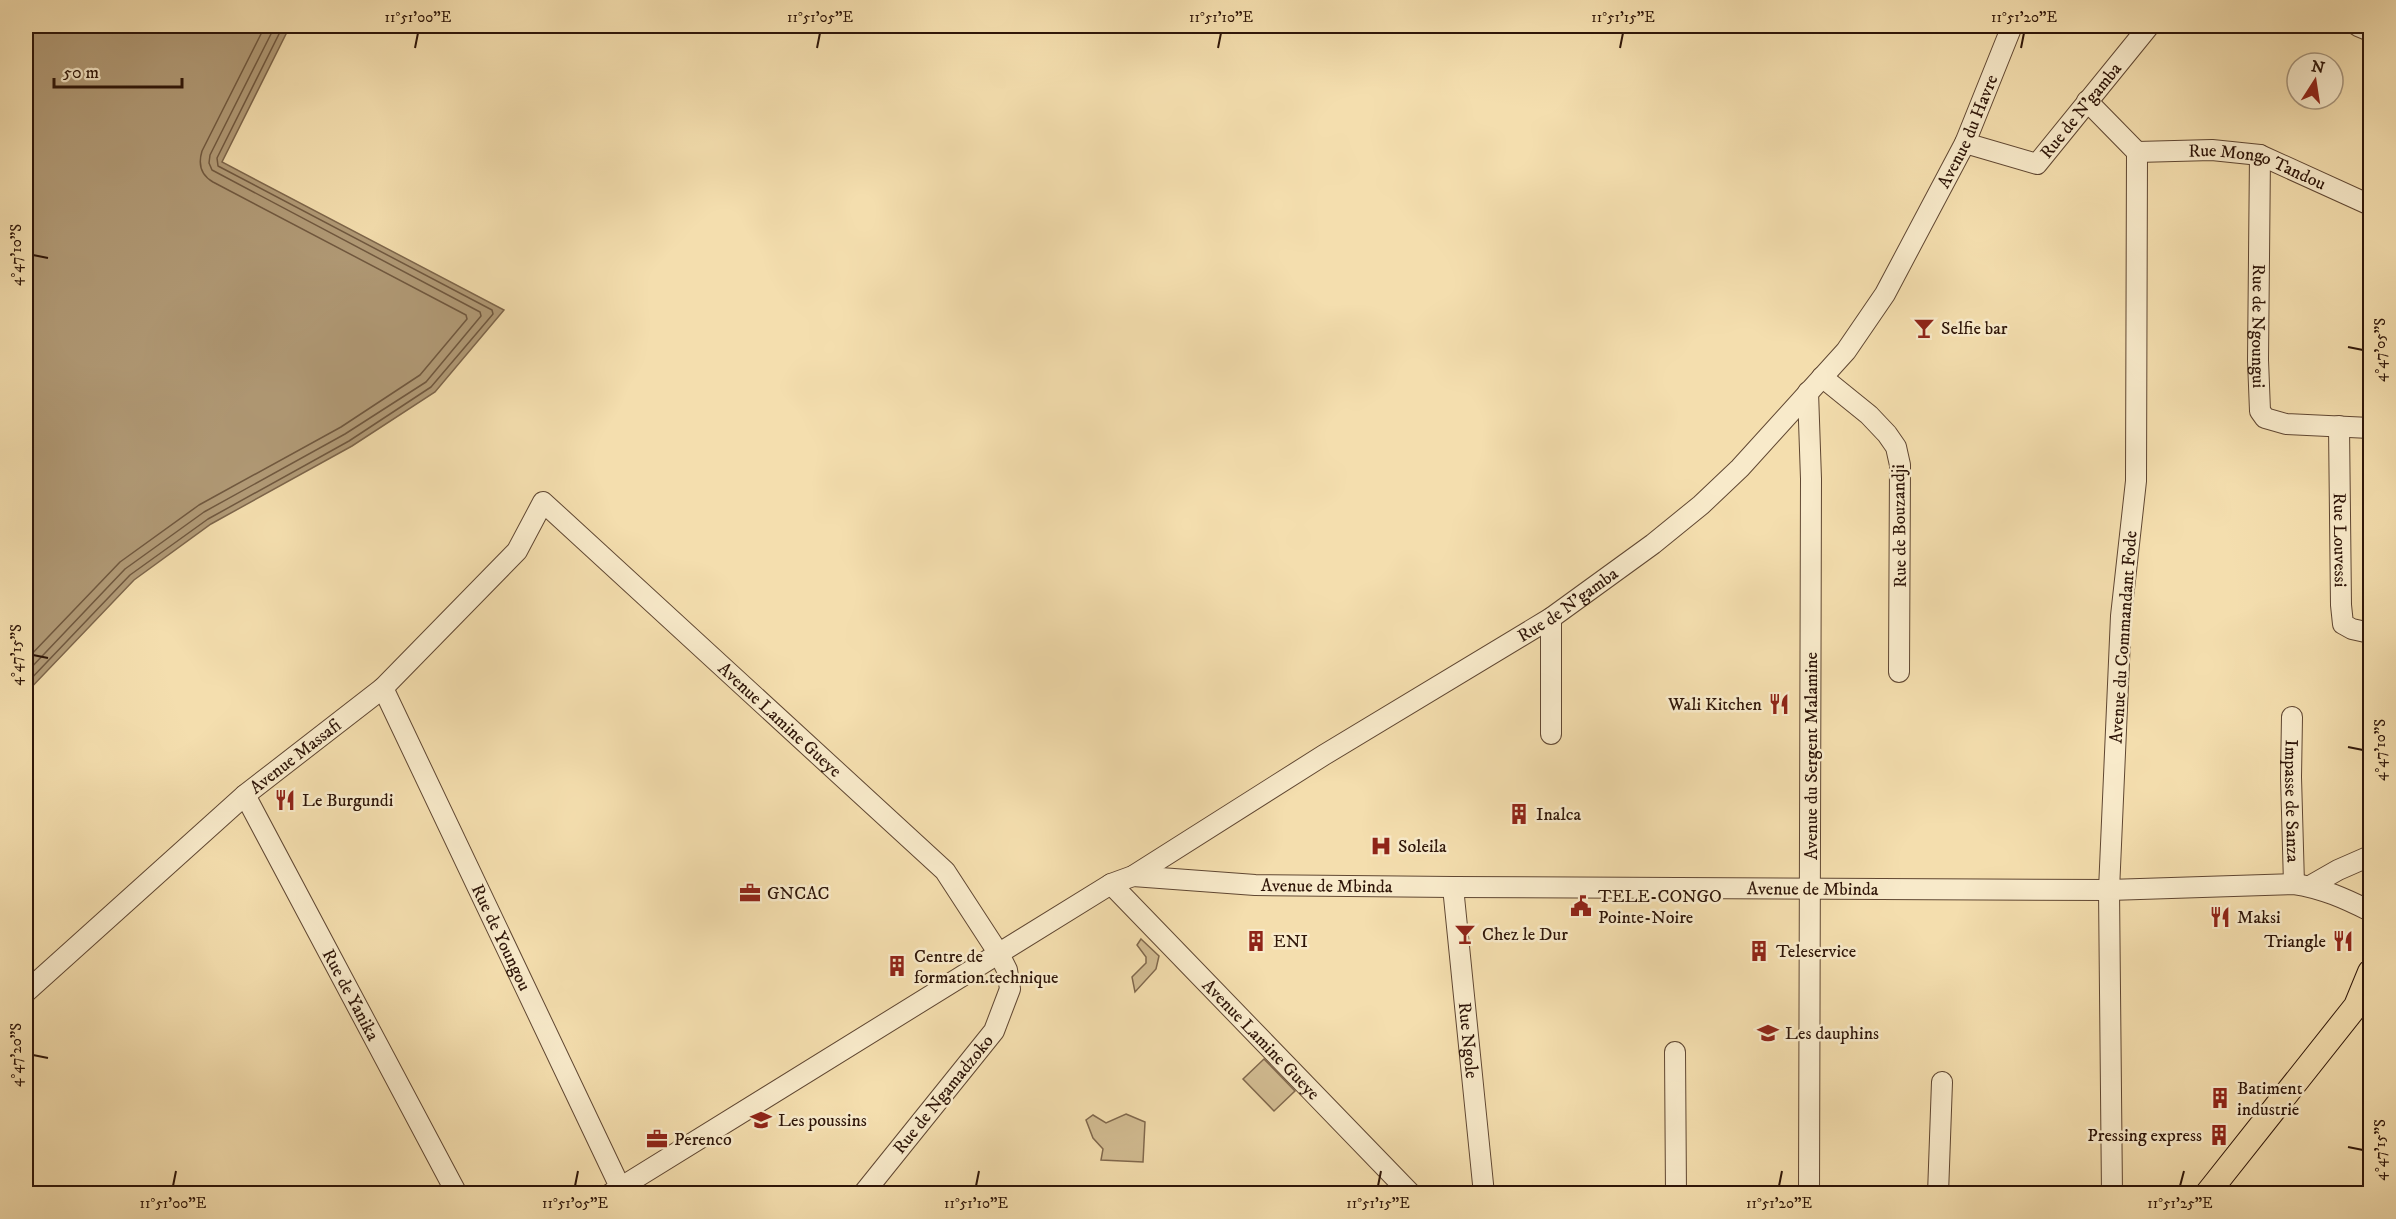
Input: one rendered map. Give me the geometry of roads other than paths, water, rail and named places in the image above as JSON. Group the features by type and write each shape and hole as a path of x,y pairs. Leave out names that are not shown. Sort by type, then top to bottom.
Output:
{"main road":[{"path":"2207,1194 2363,1001 2370,972"}],"street":[{"name":"Avenue du Havre","path":"1916,235 1965,143 2012,26"},
{"name":"Rue de N'gamba","path":"1965,143 2037,164 2149,26"},
{"path":"2358,26 2370,31"},
{"path":"2087,101 2138,152"},
{"name":"Rue Mongo Tandou","path":"2138,152 2212,150 2260,155 2370,205"},
{"name":"Avenue du Commandant Fode","path":"2112,1194 2109,890 2121,616 2136,481 2138,152"},
{"name":"Rue de Ngoungui","path":"2260,155 2258,360 2260,411 2265,418 2273,422 2370,428"},
{"name":"Rue de N'gamba","path":"1133,876 1324,755 1551,618 1653,544 1701,505 1740,468 1846,351 1885,294 1916,235"},
{"name":"Rue de Bouzandji","path":"1822,377 1869,416 1896,447 1900,465 1899,672"},
{"name":"Avenue du Sergent Malamine","path":"1808,392 1811,479 1809,1194"},
{"name":"Rue Louvessi","path":"2339,426 2343,624 2352,629 2370,633"},
{"name":"Avenue Massafi","path":"26,992 245,795 383,688 517,551 543,502"},
{"name":"Avenue Lamine Gueye","path":"543,502 945,871 999,954"},
{"path":"1551,618 1551,734"},
{"name":"Rue de Youngou","path":"383,688 615,1190"},
{"name":"Impasse de Sanza","path":"2292,717 2291,777 2302,885"},
{"name":"Rue de Yanika","path":"245,795 457,1194"},
{"name":"Avenue de Mbinda","path":"2302,885 2370,856"},
{"path":"615,1190 1111,884 1133,876"},
{"name":"Avenue de Mbinda","path":"1133,876 1255,885 1453,887 2109,890 2302,885 2344,898 2370,911"},
{"name":"Avenue Lamine Gueye","path":"1111,884 1411,1194"},
{"name":"Rue Ngole","path":"1453,887 1484,1194"},
{"name":"Rue de Ngamadzoko","path":"864,1194 994,1031 1010,989 1007,970 999,954"},
{"path":"1675,1052 1676,1194"},
{"path":"1938,1194 1942,1082"}],"water":[{"path":"26,26 290,26 222,162 504,310 435,392 352,446 211,524 134,580 26,693"}],"place":[{"name":"Selfie bar","path":"1924,328"},
{"name":"Wali Kitchen","path":"1779,704"},
{"name":"Le Burgundi","path":"285,800"},
{"name":"Inalca","path":"1519,814"},
{"name":"Soleila","path":"1381,846"},
{"name":"GNCAC","path":"750,893"},
{"name":"TELE-CONGO Pointe-Noire","path":"1581,906"},
{"name":"Maksi","path":"2220,917"},
{"name":"Chez le Dur","path":"1465,934"},
{"name":"ENI","path":"1256,941"},
{"name":"Triangle","path":"2343,941"},
{"name":"Teleservice","path":"1759,951"},
{"name":"Centre de formation.technique","path":"897,966"},
{"name":"Les dauphins","path":"1768,1033"},
{"name":"Batiment industrie","path":"2220,1098"},
{"name":"Les poussins","path":"761,1120"},
{"name":"Pressing express","path":"2219,1135"},
{"name":"Perenco","path":"657,1139"}]}
